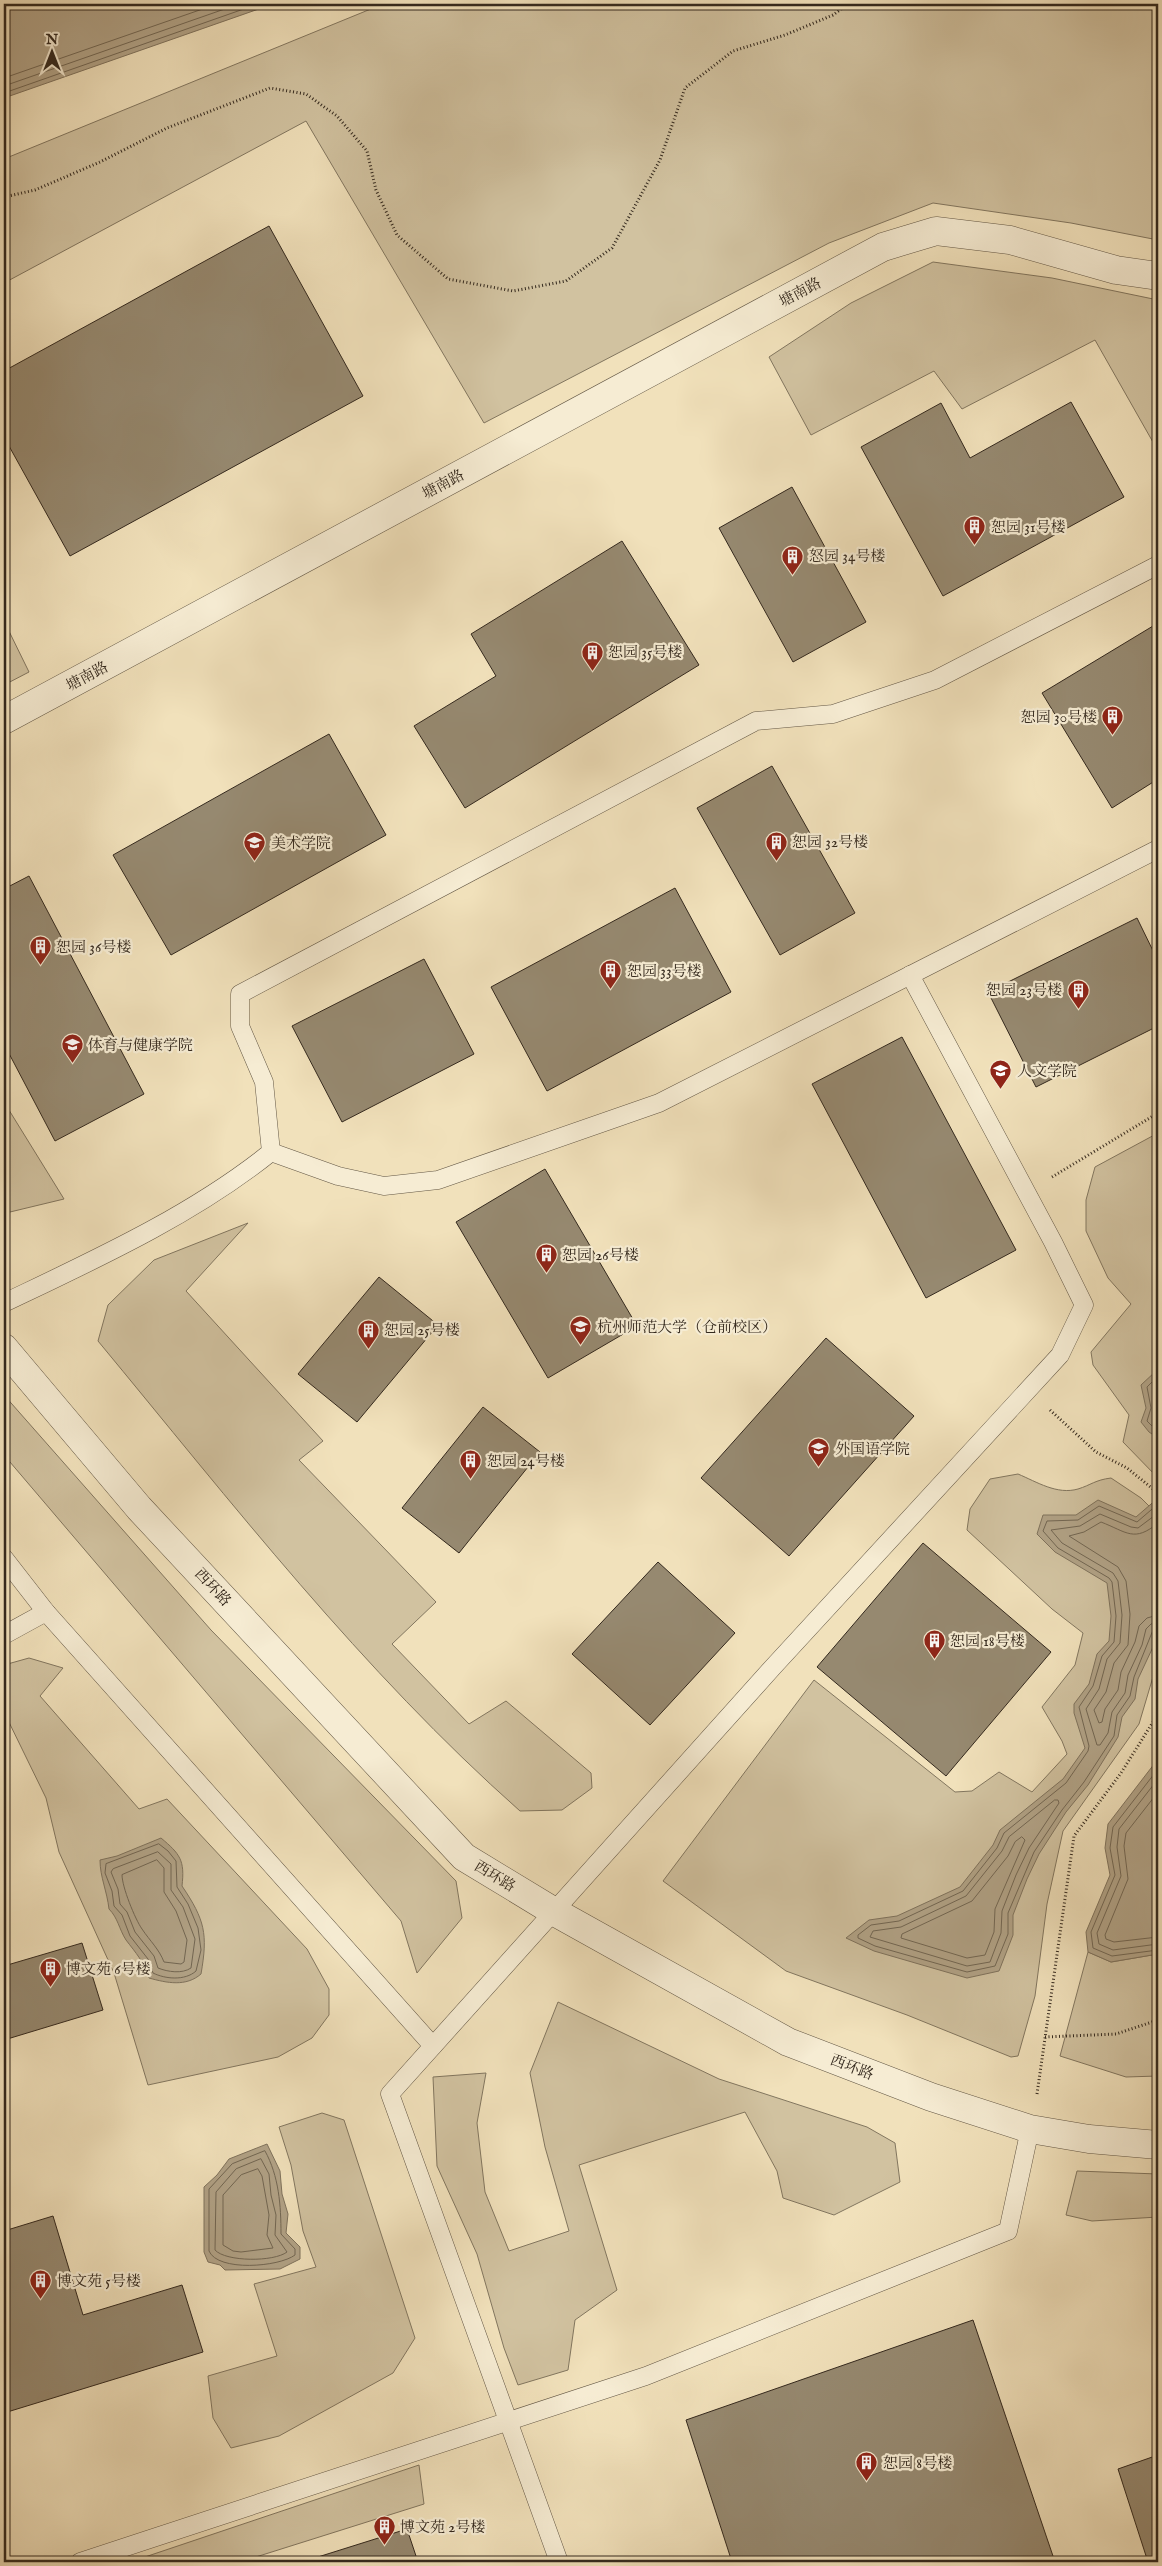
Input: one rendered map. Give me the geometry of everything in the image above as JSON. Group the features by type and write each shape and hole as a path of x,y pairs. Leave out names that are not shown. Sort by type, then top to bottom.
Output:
{"street":[{"name":"塘南路","path":"4,720 883,247 936,231 1010,240 1116,270 1158,276"},
{"name":"西环路","path":"4,1348 139,1508 464,1857 553,1911 788,2042 931,2097 1030,2129 1089,2139 1158,2145"}],"lane":[{"path":"271,1152 264,1082 240,1026 240,994 756,721 833,714 935,680 1158,565"},
{"path":"271,1152 338,1176 384,1186 438,1180 659,1103 1158,849"},
{"path":"559,2562 390,2094 772,1667 1060,1355 1084,1305 1027,1193 910,975"},
{"path":"4,1303 118,1248 242,1176 271,1152"},
{"path":"4,1558 46,1612 433,2046"},
{"path":"4,1635 46,1612"},
{"path":"80,2562 507,2419 646,2376 1008,2231 1030,2129"}],"path":[{"path":"4,197 35,190 100,162 167,128 270,88 306,94 337,116 367,151 376,190 397,235 448,279 512,291 566,281 612,248 660,160 686,88 733,51 785,35 833,15 848,4"},
{"path":"1027,1193 1158,1113"},
{"path":"1028,1390 1096,1452 1127,1468 1157,1492"},
{"path":"1030,2129 1074,1836 1121,1773 1158,1714"},
{"path":"1045,2037 1116,2034 1158,2020"}],"shaded area":[{"path":"383,4 1158,4 1158,240 1071,223 933,203 829,243 484,423 306,121 4,283 4,159"},
{"path":"933,262 1052,278 1158,300 1158,451 1095,340 962,409 934,371 811,435 769,357 851,303"},
{"path":"4,621 29,672 4,685"},
{"path":"4,1102 64,1199 10,1212 4,1210"},
{"path":"1158,1133 1158,1478 1123,1442 1129,1415 1093,1365 1091,1352 1131,1304 1108,1278 1086,1231 1086,1200 1095,1167"},
{"path":"248,1223 186,1291 323,1441 299,1460 436,1602 392,1644 469,1724 506,1701 591,1773 592,1788 562,1810 520,1811 406,1701 300,1584 98,1341 108,1305 154,1260"},
{"path":"4,1395 211,1630 456,1881 462,1918 417,1973 401,1921 4,1455"},
{"path":"1018,1474 1047,1487 1062,1490 1078,1489 1097,1481 1111,1478 1141,1498 1158,1515 1158,1660 1139,1724 1063,1831 1047,1904 1035,1996 1018,2056 1011,2057 907,2015 786,1971 663,1881 814,1680 955,1792 972,1791 999,1772 1032,1792 1067,1754 1062,1741 1042,1707 1075,1665 1083,1633 1052,1609 967,1530 970,1509 990,1479"},
{"path":"29,1658 63,1668 40,1696 139,1809 167,1799 307,1949 329,1989 329,2015 312,2038 278,2057 148,2085 114,1973 59,1852 46,1798 4,1712 4,1665"},
{"path":"1088,1952 1111,1962 1158,1954 1158,2076 1126,2077 1060,2056"},
{"path":"558,2002 719,2079 867,2127 895,2143 900,2182 834,2215 783,2198 777,2171 745,2112 579,2165 617,2290 575,2320 568,2370 518,2385 504,2348 477,2254 437,2166 433,2077 486,2073 477,2123 485,2192 509,2251 569,2231 545,2147 530,2073"},
{"path":"322,2113 344,2120 415,2338 393,2373 279,2436 231,2448 213,2418 208,2376 277,2356 254,2284 316,2267 303,2231 291,2165 279,2127"},
{"path":"1077,2171 1158,2174 1158,2217 1092,2221 1066,2215"},
{"path":"419,2465 424,2504 240,2562 130,2562"}],"water":[{"path":"4,4 273,4 4,98"},
{"path":"1158,1364 1158,1438 1149,1432 1141,1422 1146,1408 1141,1385 1156,1371"},
{"path":"1158,1498 1158,1629 1153,1647 1138,1679 1135,1699 1122,1717 1118,1737 1088,1785 1066,1812 1039,1854 1027,1879 1013,1915 1013,1935 999,1971 967,1978 874,1951 846,1938 869,1920 897,1916 960,1887 993,1845 1000,1830 1063,1779 1085,1748 1074,1713 1074,1704 1089,1684 1097,1654 1109,1641 1111,1616 1107,1583 1055,1552 1037,1534 1043,1515 1076,1515 1098,1500 1136,1517"},
{"path":"1158,1759 1158,1954 1111,1962 1088,1952 1086,1932 1110,1875 1105,1848 1108,1824"},
{"path":"161,1838 180,1858 183,1870 182,1886 196,1908 203,1928 204,1948 201,1974 189,1981 176,1983 149,1978 142,1962 126,1940 109,1909 101,1872 100,1860 117,1856"},
{"path":"267,2144 280,2171 282,2194 288,2214 286,2233 300,2247 300,2259 280,2269 225,2270 220,2265 208,2262 204,2252 204,2187 217,2175 229,2159"}],"building":[{"path":"269,226 363,396 70,556 4,437 4,371"},
{"name":"恕园 31号楼","path":"1071,402 1124,497 943,596 861,447 941,403 970,458"},
{"name":"怒园 34号楼","path":"792,487 866,622 793,662 719,528"},
{"name":"恕园 35号楼","path":"622,541 699,665 465,808 414,726 496,676 471,634"},
{"name":"恕园 30号楼","path":"1158,623 1158,779 1112,808 1042,693"},
{"path":"329,734 386,835 171,955 113,855"},
{"name":"恕园 32号楼","path":"772,766 855,913 780,955 697,808"},
{"name":"恕园 36号楼","path":"29,876 144,1094 55,1141 4,1044 4,889"},
{"name":"恕园 33号楼","path":"675,888 731,992 547,1091 491,987"},
{"name":"恕园 23号楼","path":"1137,918 1158,961 1158,1026 1036,1087 988,992"},
{"path":"424,959 474,1054 342,1122 292,1026"},
{"path":"902,1037 1016,1250 926,1298 812,1084"},
{"name":"恕园 26号楼","path":"545,1169 637,1326 548,1378 456,1222"},
{"name":"恕园 25号楼","path":"379,1277 438,1325 357,1422 298,1374"},
{"path":"826,1338 914,1416 789,1556 701,1478"},
{"name":"恕园 24号楼","path":"483,1407 540,1452 459,1553 402,1508"},
{"name":"恕园 18号楼","path":"923,1543 1051,1652 946,1776 817,1667"},
{"path":"658,1562 735,1633 650,1725 572,1654"},
{"name":"博文苑 6号楼","path":"82,1943 103,2010 4,2040 4,1966"},
{"name":"博文苑 5号楼","path":"53,2216 83,2315 182,2285 203,2352 4,2413 4,2231"},
{"name":"恕园 8号楼","path":"973,2320 1055,2562 732,2562 686,2420"},
{"path":"1158,2455 1158,2562 1148,2562 1118,2469"},
{"name":"博文苑 2号楼","path":"407,2529 418,2562 302,2562"}],"place":[{"name":"恕园 31号楼","path":"975,546"},
{"name":"怒园 34号楼","path":"793,575"},
{"name":"恕园 35号楼","path":"592,671"},
{"name":"恕园 30号楼","path":"1113,736"},
{"name":"恕园 32号楼","path":"776,861"},
{"name":"美术学院","path":"255,862"},
{"name":"恕园 36号楼","path":"40,966"},
{"name":"恕园 33号楼","path":"611,990"},
{"name":"恕园 23号楼","path":"1078,1009"},
{"name":"体育与健康学院","path":"72,1064"},
{"name":"人文学院","path":"1001,1090"},
{"name":"恕园 26号楼","path":"546,1274"},
{"name":"杭州师范大学（仓前校区）","path":"581,1346"},
{"name":"恕园 25号楼","path":"368,1349"},
{"name":"外国语学院","path":"819,1468"},
{"name":"恕园 24号楼","path":"471,1480"},
{"name":"恕园 18号楼","path":"934,1660"},
{"name":"博文苑 6号楼","path":"50,1988"},
{"name":"博文苑 5号楼","path":"41,2300"},
{"name":"恕园 8号楼","path":"867,2482"},
{"name":"博文苑 2号楼","path":"384,2546"}]}
